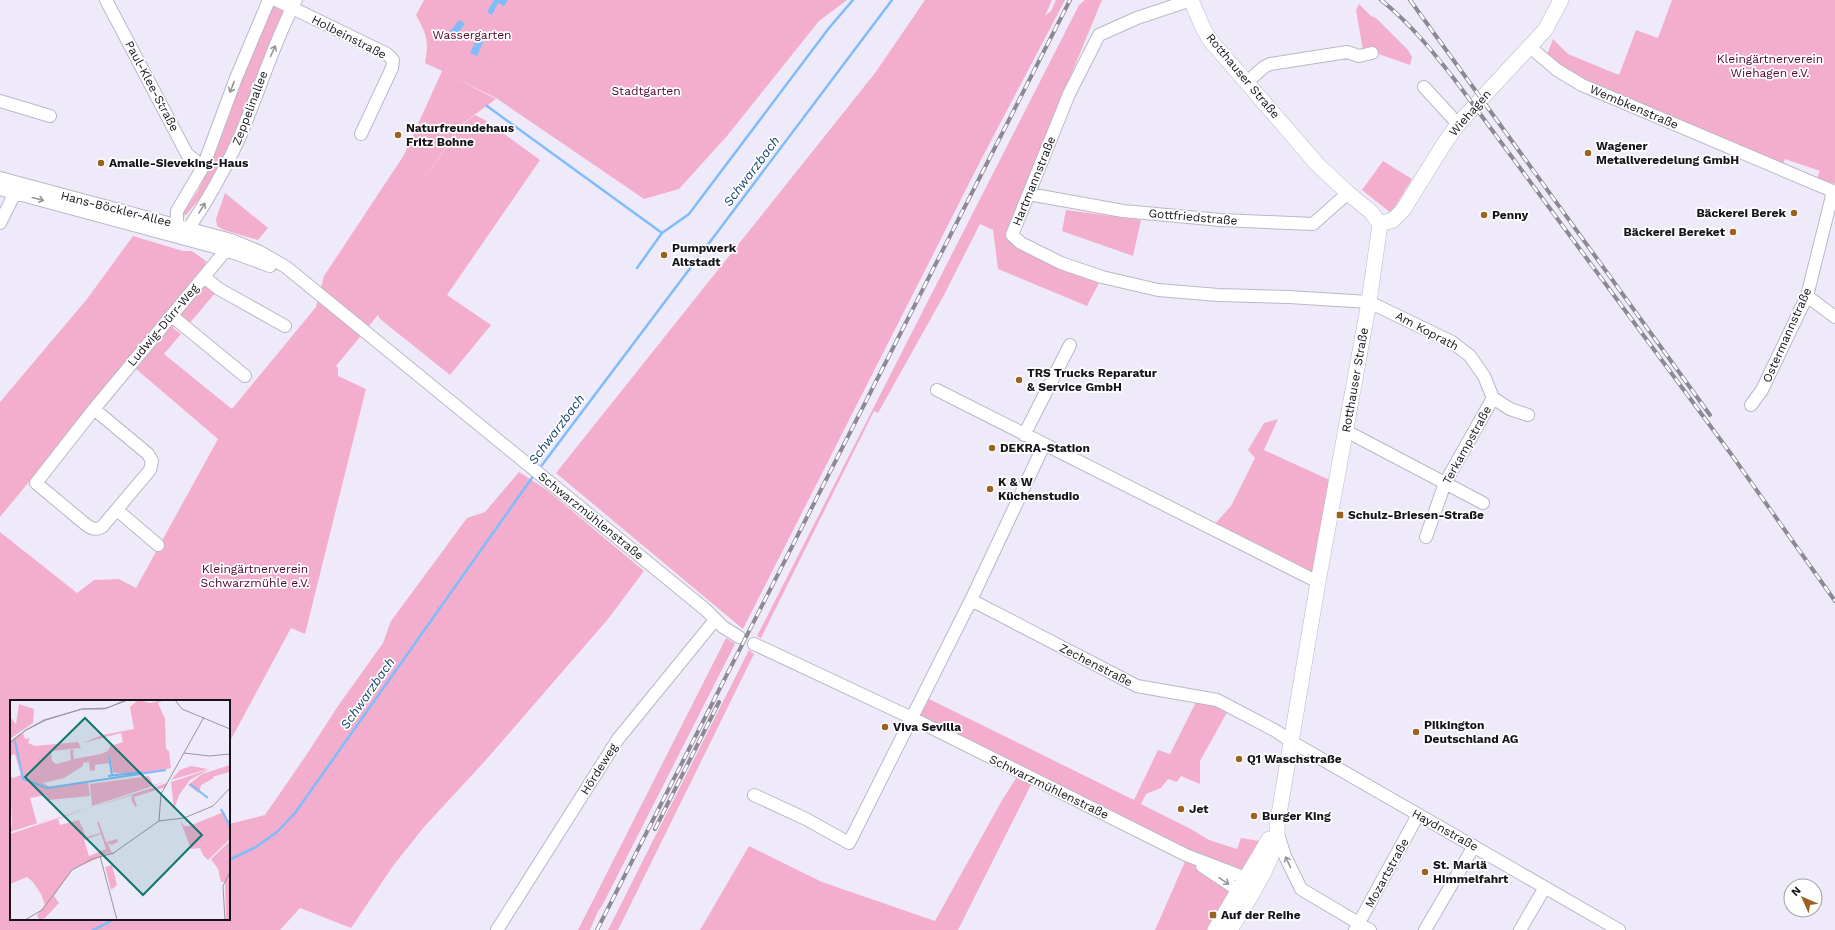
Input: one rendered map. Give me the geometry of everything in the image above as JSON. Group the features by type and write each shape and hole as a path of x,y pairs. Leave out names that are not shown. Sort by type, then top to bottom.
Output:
{"main road":[{"name":"Rotthauser Straße","path":"1191,0 1210,40 1317,164 1371,212 1380,224 1369,302 1318,582 1277,830 1245,887"},
{"name":"Wiehagen","path":"1380,224 1393,220 1403,210 1458,124 1545,30 1557,2"},
{"path":"1215,930 1245,887"},
{"path":"1230,930 1245,887"}],"street":[{"name":"Paul-Klee-Straße","path":"106,0 187,154 203,167"},
{"name":"Zeppelinallee","path":"176,230 177,211 203,167 236,78 269,0"},
{"name":"Holbeinstraße","path":"276,0 294,4 387,54 393,60 392,68 361,134"},
{"name":"Hartmannstraße","path":"1191,0 1137,18 1099,35 1068,94 1012,235 1021,243 1061,263 1102,276 1158,290 1218,295 1289,297 1369,302"},
{"name":"Zeppelinallee","path":"189,228 219,182 294,4"},
{"name":"Wembkenstraße","path":"1530,47 1557,70 1582,85 1834,192"},
{"path":"1247,82 1264,67 1270,64 1347,52 1359,56 1372,53"},
{"path":"1424,87 1458,124"},
{"path":"0,101 50,116"},
{"name":"Hans-Böckler-Allee","path":"0,178 17,188 228,245"},
{"path":"0,223 17,188"},
{"name":"Hans-Böckler-Allee","path":"0,189 17,188"},
{"name":"Ostermannstraße","path":"1751,405 1762,390 1807,296 1834,192"},
{"name":"Gottfriedstraße","path":"1029,194 1123,210 1221,220 1313,224 1348,193"},
{"name":"Hans-Böckler-Allee","path":"176,230 189,228 228,245"},
{"name":"Ludwig-Dürr-Weg","path":"94,409 148,454 152,461 150,470 102,527 97,529 91,528 36,483 94,409 204,277 228,245"},
{"name":"Schwarzmühlenstraße","path":"228,245 313,290 706,610 715,620 739,637"},
{"path":"204,277 219,289 285,326"},
{"path":"1807,296 1835,317"},
{"name":"Am Koprath","path":"1369,302 1452,342 1470,356 1484,376 1493,398"},
{"path":"172,316 245,376"},
{"path":"1024,435 1070,345"},
{"path":"937,390 1318,582"},
{"path":"1493,398 1510,409 1528,415"},
{"name":"Terkampstraße","path":"1426,537 1445,483 1493,398"},
{"path":"1346,431 1483,504"},
{"path":"754,795 849,843 971,600 1044,445"},
{"path":"117,510 158,545"},
{"name":"Zechenstraße","path":"971,600 1137,686 1217,700 1276,731 1292,742"},
{"name":"Hördeweg","path":"497,930 618,739 715,620"},
{"name":"Schwarzmühlenstraße","path":"754,644 912,718 1186,855 1245,887"},
{"name":"Haydnstraße","path":"1292,742 1474,846 1544,889 1619,930"},
{"name":"Mozartstraße","path":"1357,927 1418,815"},
{"path":"1277,830 1285,856 1301,889 1357,927 1370,930"},
{"path":"1425,930 1474,846"},
{"path":"1520,930 1544,889"}],"green space":[{"path":"270,0 291,0 223,166 210,186 186,215 184,215 183,213 198,191 213,156 215,135"},
{"path":"424,0 847,0 819,21 727,136 679,189 644,199 496,98 451,76 496,99 462,124 421,183 463,124 475,115 485,120 540,160 447,295 491,325 450,375 380,319 378,315 336,366 338,368 338,376 366,389 305,634 291,628 230,741 230,700 10,700 10,920 230,920 230,824 265,815 338,706 383,643 391,621 467,518 485,512 519,472 547,490 644,571 608,619 485,761 424,827 393,866 351,928 300,908 280,930 0,930 0,532 77,593 94,580 119,579 136,588 218,439 136,369 174,323 176,324 173,328 181,334 164,354 232,409 316,307 324,276 404,155 442,71 425,63 427,43 425,33 416,15"},
{"path":"925,0 1052,0 1045,16 1051,11 1056,0 1065,0 983,156 743,629 556,473 875,73"},
{"path":"1085,0 1102,0 1006,232 1012,244 1101,279 1087,306 998,269 993,230 980,224 944,295 878,413 874,411 761,638 757,636 1079,5"},
{"name":"Kleingärtnerverein Wiehagen e.V.","path":"1672,0 1835,0 1835,184 1817,178 1820,171 1785,159 1783,164 1654,113 1563,69 1547,55 1553,39 1568,54 1619,75 1636,30 1658,38"},
{"path":"1359,4 1371,16 1376,18 1408,50 1412,57 1410,65 1367,50 1363,51 1356,10"},
{"path":"1383,161 1412,179 1391,213 1362,190"},
{"path":"225,193 268,228 258,240 224,230 217,226 216,219"},
{"path":"1066,210 1141,220 1133,256 1062,231"},
{"path":"133,236 183,251 192,251 206,261 205,269 0,517 0,402 87,299"},
{"path":"206,285 216,292 188,325 179,317"},
{"path":"1278,419 1264,450 1334,482 1316,579 1212,527 1231,506 1255,458 1248,450 1264,423"},
{"path":"726,638 735,644 602,906 598,911 590,930 578,930"},
{"path":"749,650 754,654 618,930 608,930"},
{"path":"925,697 1134,800 1158,750 1170,754 1198,698 1230,707 1200,761 1200,784 1181,776 1177,782 1168,779 1161,788 1146,794 1141,804 1191,829 1209,840 1237,849 1241,838 1266,842 1245,876 914,718"},
{"path":"1018,775 1032,783 958,930 700,930 749,846 822,882 935,921 1001,802"},
{"path":"1187,857 1237,890 1214,930 1155,930"}],"water":[{"path":"494,0 508,0 504,6 498,3 492,15 487,12"},
{"path":"459,20 465,23 453,42 445,38"},
{"path":"480,32 486,35 477,56 470,53"}],"waterway":[{"path":"637,268 662,233 689,214 829,28 853,0"},
{"name":"Schwarzbach","path":"539,469 892,0"},
{"path":"487,106 662,233"},
{"name":"Schwarzbach","path":"230,860 256,847 277,832 295,813 534,475"},
{"name":"Schwarzbach","path":"93,930 113,920"}],"railway":[{"path":"597,930 1070,0"},
{"path":"1381,0 1412,29 1458,84 1731,454 1835,601"},
{"path":"1410,0 1710,415"},
{"path":"655,829 719,702"}],"place":[{"name":"Naturfreundehaus Fritz Bohne","path":"398,135"},
{"name":"Wagener Metallveredelung GmbH","path":"1588,153"},
{"name":"Amalie-Sieveking-Haus","path":"101,163"},
{"name":"Bäckerei Berek","path":"1794,213"},
{"name":"Penny","path":"1484,215"},
{"name":"Bäckerei Bereket","path":"1733,232"},
{"name":"Pumpwerk Altstadt","path":"664,255"},
{"name":"TRS Trucks Reparatur & Service GmbH","path":"1019,380"},
{"name":"DEKRA-Station","path":"992,448"},
{"name":"K & W Küchenstudio","path":"990,489"},
{"name":"Schulz-Briesen-Straße","path":"1340,515"},
{"name":"Viva Sevilla","path":"885,727"},
{"name":"Pilkington Deutschland AG","path":"1416,732"},
{"name":"Q1 Waschstraße","path":"1239,759"},
{"name":"Jet","path":"1181,809"},
{"name":"Burger King","path":"1254,816"},
{"name":"St. Marlä Himmelfahrt","path":"1425,872"},
{"name":"Auf der Reihe","path":"1213,915"}],"park label":[{"name":"Wassergarten","path":"472,35"},
{"name":"Stadtgarten","path":"646,91"},
{"name":"Kleingärtnerverein Schwarzmühle e.V.","path":"255,576"}]}
